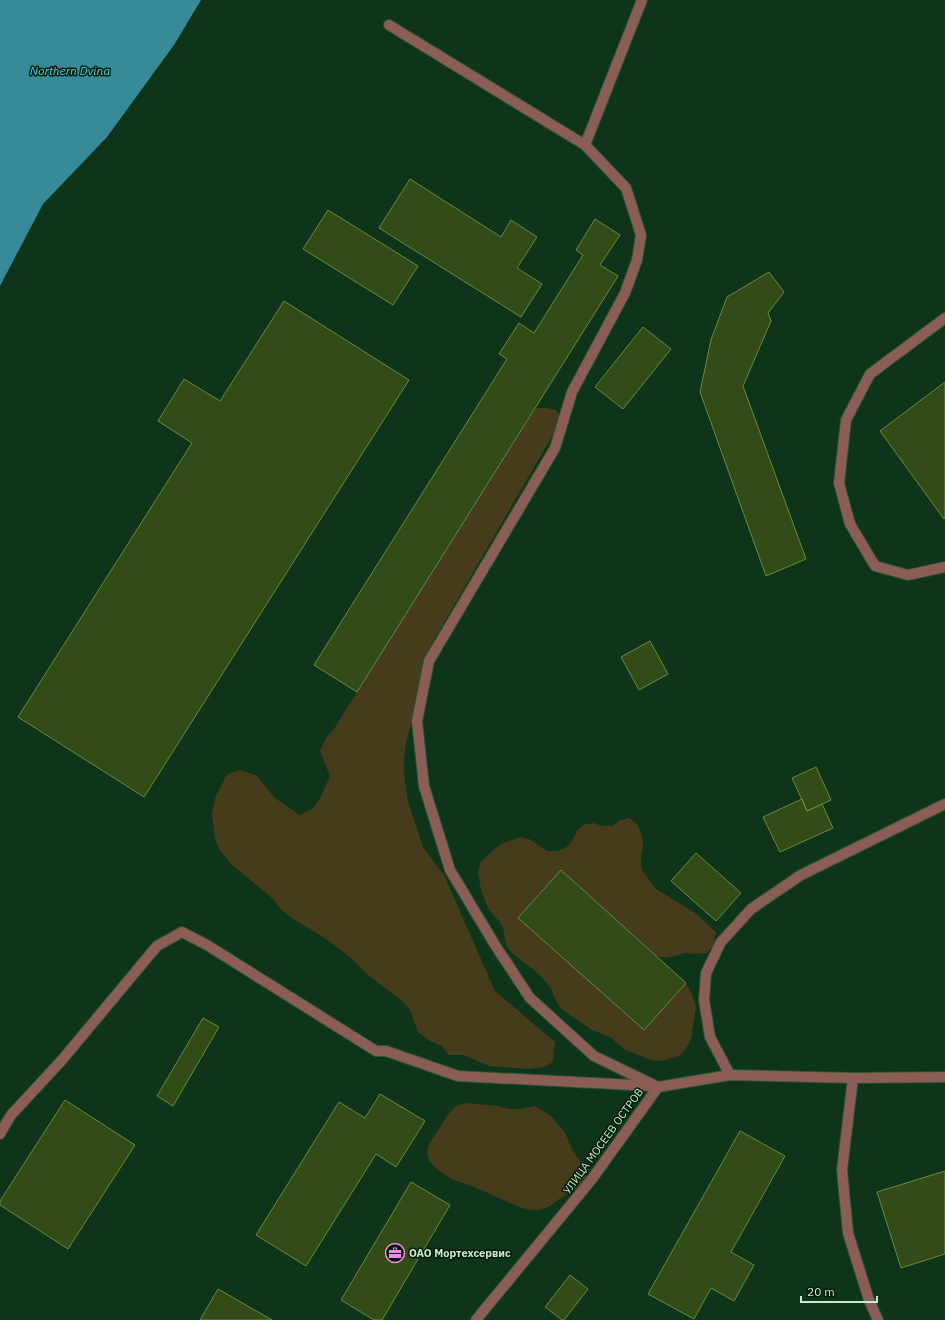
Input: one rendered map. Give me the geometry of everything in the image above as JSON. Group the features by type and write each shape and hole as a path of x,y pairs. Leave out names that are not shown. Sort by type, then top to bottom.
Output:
{"street":[{"path":"585,144 642,0"},
{"path":"389,25 585,144 626,188 641,235 637,260 625,293 572,392 556,448 429,661 417,721 424,786 450,870 530,998 594,1056 658,1087"},
{"path":"945,318 870,374 846,420 839,483 850,524 875,566 908,575 945,567"},
{"path":"730,1075 710,1037 704,1000 706,973 721,942 751,909 801,875 945,804"},
{"path":"0,1134 11,1115 62,1060 157,946 182,932 207,945 376,1051 386,1051 458,1076 658,1087"},
{"name":"УЛИЦА МОСЕЕВ ОСТРОВ","path":"476,1320 592,1179 658,1087 730,1075 853,1078 945,1077"},
{"path":"853,1078 842,1170 848,1234 869,1300 878,1320"}],"shaded area":[{"path":"536,408 556,410 562,419 434,640 422,667 418,697 406,743 404,758 404,773 408,802 423,847 444,875 495,991 555,1042 553,1062 544,1067 530,1069 489,1066 463,1055 449,1055 442,1046 430,1041 418,1032 410,1010 400,999 369,976 350,957 326,939 290,917 273,899 230,863 220,850 215,839 212,814 215,798 227,774 240,770 256,775 275,798 300,815 312,809 320,799 330,776 320,751 326,738 334,729"},
{"path":"629,818 637,824 642,835 642,870 656,889 694,912 716,932 713,946 706,953 685,953 667,958 657,956 561,870 518,918 644,1030 686,983 696,1007 691,1039 686,1049 679,1056 661,1061 651,1060 625,1050 610,1037 592,1030 560,1008 551,988 539,974 512,953 506,945 503,928 487,906 481,890 478,873 480,863 493,850 501,844 520,837 529,839 547,851 558,851 567,847 577,831 583,825 593,823 602,826 613,826 620,820"},
{"path":"466,1103 498,1106 509,1109 520,1109 535,1106 551,1116 564,1131 573,1151 585,1168 586,1179 578,1188 568,1193 550,1206 540,1210 531,1210 519,1207 472,1186 453,1180 430,1162 427,1153 429,1144 449,1113 456,1106"}],"water":[{"name":"Northern Dvina","path":"0,0 201,0 174,45 107,137 43,204 0,286"}],"building":[{"path":"410,179 501,237 511,220 537,237 517,268 542,284 521,317 379,228"},
{"path":"328,210 418,266 393,305 303,249"},
{"path":"595,219 620,235 600,265 618,276 357,692 314,665 507,359 499,354 519,323 534,333 583,255 576,250"},
{"path":"769,272 784,292 768,313 771,321 743,386 806,559 766,576 700,392 711,340 727,297"},
{"path":"284,301 409,380 144,797 18,717 192,443 158,421 184,379 220,401"},
{"path":"643,327 671,349 623,409 595,387"},
{"path":"945,382 945,518 944,519 880,431"},
{"path":"650,641 668,674 639,690 621,657"},
{"path":"816,767 831,800 807,811 792,778"},
{"path":"802,799 807,811 822,804 833,828 780,852 763,817"},
{"path":"696,853 741,893 716,921 671,881"},
{"path":"561,870 686,983 644,1030 518,918"},
{"path":"203,1018 219,1027 173,1106 157,1096"},
{"path":"380,1094 425,1121 396,1167 376,1154 306,1266 256,1235 339,1102 365,1118"},
{"path":"65,1100 135,1145 68,1249 0,1205 0,1201"},
{"path":"740,1131 785,1156 731,1252 754,1265 734,1301 711,1288 694,1319 648,1294"},
{"path":"945,1171 945,1254 901,1268 877,1192"},
{"path":"411,1182 450,1205 382,1320 374,1320 341,1300"},
{"path":"570,1275 588,1289 564,1320 562,1320 545,1307"},
{"path":"218,1289 272,1320 200,1320"}],"place":[{"name":"ОАО Мортехсервис","path":"395,1253"}]}
